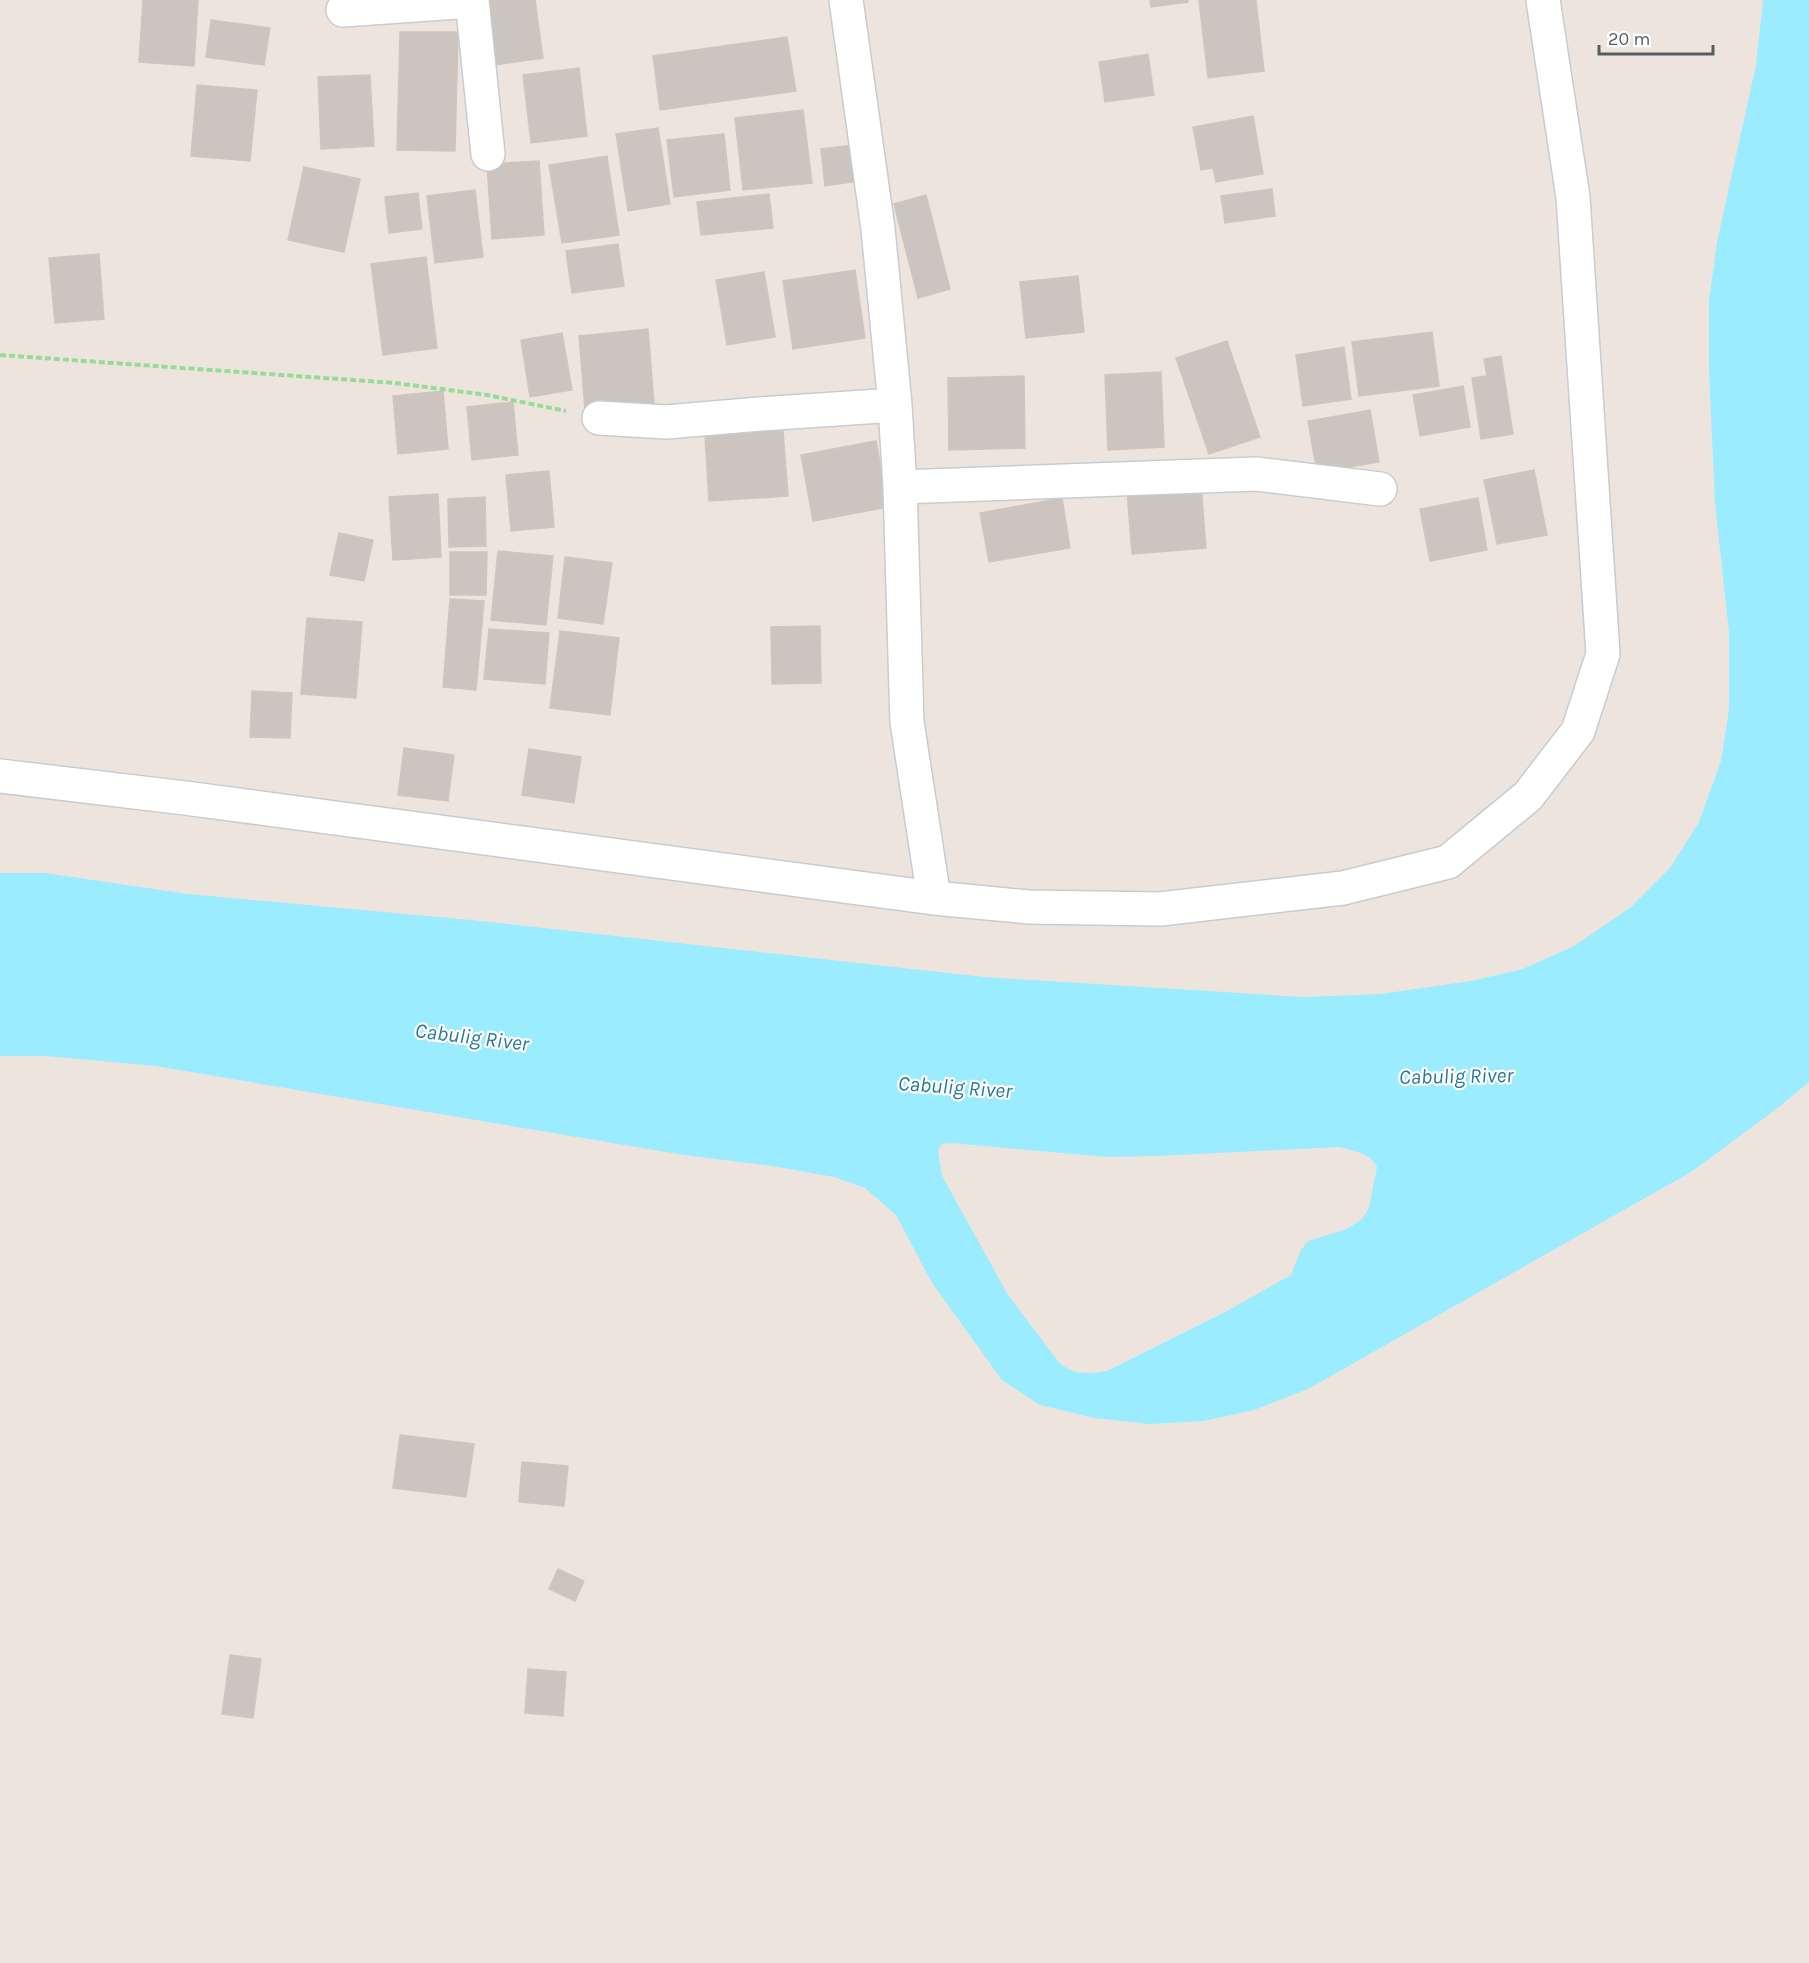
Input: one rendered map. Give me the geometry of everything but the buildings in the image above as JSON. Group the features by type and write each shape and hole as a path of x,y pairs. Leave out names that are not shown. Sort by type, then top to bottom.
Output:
{"street":[{"path":"846,0 878,229 895,405 900,487 907,722 934,898"},
{"path":"0,776 934,898 1029,907 1160,909 1343,888 1448,862 1528,796 1578,731 1603,654 1573,197 1543,0"},
{"path":"343,10 472,1 488,154"},
{"path":"599,418 666,422 895,405"},
{"path":"900,487 1256,474 1380,489"}],"path":[{"path":"0,355 395,383 487,395 599,418"}],"water":[{"name":"Cabulig River","path":"1763,0 1809,0 1809,1082 1774,1111 1691,1172 1308,1389 1254,1410 1204,1421 1149,1424 1094,1418 1040,1405 1002,1380 932,1283 896,1215 865,1188 834,1177 772,1166 684,1155 155,1066 46,1056 0,1056 0,873 45,873 188,894 471,920 984,977 1304,997 1381,994 1471,981 1523,969 1574,946 1631,907 1670,868 1699,822 1721,761 1729,709 1729,632 1715,504 1709,370 1709,301 1717,242 1756,65","holes":["950,1143 1107,1157 1339,1147 1366,1156 1377,1167 1369,1208 1362,1219 1347,1229 1308,1241 1301,1250 1291,1275 1225,1312 1107,1371 1075,1372 1061,1365 1008,1295 942,1176 938,1150 942,1144"]}]}
